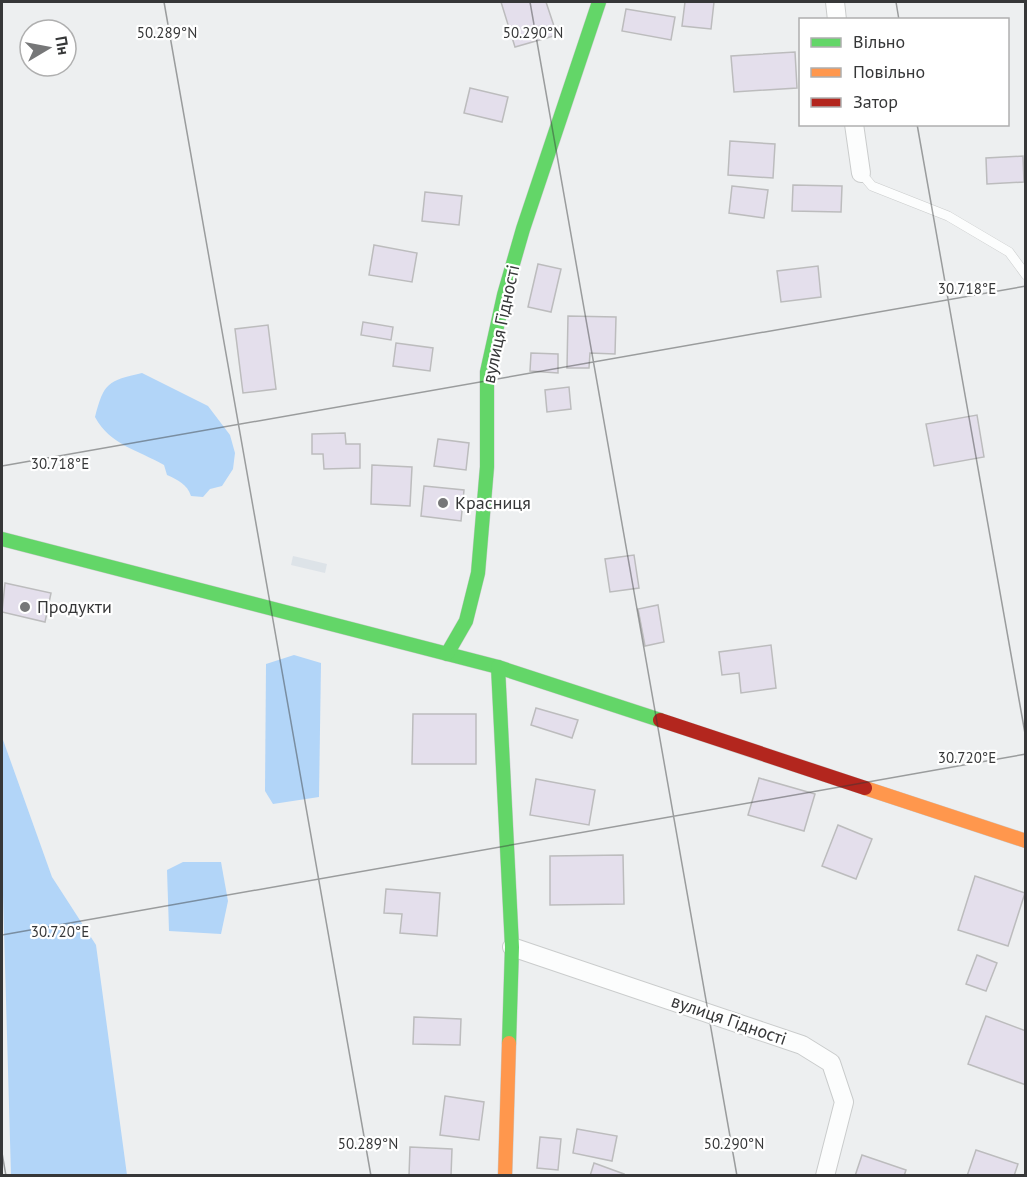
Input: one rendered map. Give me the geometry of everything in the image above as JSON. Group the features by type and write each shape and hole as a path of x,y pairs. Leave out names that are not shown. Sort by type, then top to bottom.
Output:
{"street":[{"name":"вулиця Гідності","path":"447,654 466,621 478,573 487,467 487,372 504,295 523,229 599,2"},
{"path":"835,2 837,18"},
{"path":"854,126 861,173"},
{"path":"2,539 498,667 1026,841"},
{"path":"498,667 512,947 506,1176"},
{"name":"вулиця Гідності","path":"512,947 802,1045 831,1062 844,1102 825,1176"}],"lane":[{"path":"861,173 872,186 948,216 1009,252 1026,275"}],"shaded area":[{"path":"293,556 327,564 325,573 291,565"}],"water":[{"path":"142,373 208,406 230,435 235,453 233,469 222,486 210,489 203,497 191,496 185,485 167,475 164,465 125,446 101,426 95,417 105,390 115,381"},
{"path":"294,655 321,663 319,797 273,804 265,791 266,664"},
{"path":"2,737 52,877 96,945 127,1175 11,1175 2,860"},
{"path":"183,862 221,862 228,901 221,934 169,931 167,870"}],"building":[{"path":"501,2 546,2 557,35 515,47"},
{"path":"685,2 714,2 711,29 682,26"},
{"path":"626,9 675,17 671,40 622,31"},
{"path":"795,52 797,88 734,92 731,56"},
{"path":"470,88 508,97 502,122 464,113"},
{"path":"730,141 775,144 773,178 728,175"},
{"path":"1023,156 1024,182 987,184 986,158"},
{"path":"793,185 842,186 841,212 792,211"},
{"path":"732,186 768,190 764,218 729,213"},
{"path":"425,192 462,196 459,225 422,221"},
{"path":"374,245 417,253 412,282 369,275"},
{"path":"538,264 561,269 551,312 528,307"},
{"path":"818,266 821,297 781,302 777,271"},
{"path":"568,316 616,317 615,354 590,353 589,368 567,368"},
{"path":"363,322 393,327 391,340 361,335"},
{"path":"268,325 276,389 243,393 235,329"},
{"path":"396,343 433,348 430,371 393,366"},
{"path":"531,353 558,354 558,373 530,371"},
{"path":"569,387 571,409 547,412 545,390"},
{"path":"977,415 984,457 934,466 926,424"},
{"path":"345,433 346,444 360,444 360,468 324,469 323,454 312,454 312,434"},
{"path":"438,439 469,443 466,470 434,466"},
{"path":"372,465 412,467 410,506 371,504"},
{"name":"Красниця","path":"424,486 464,490 461,521 421,516"},
{"path":"634,555 639,588 610,592 605,559"},
{"name":"Продукти","path":"5,583 51,593 45,622 2,612"},
{"path":"658,605 664,642 645,646 638,609"},
{"path":"771,645 776,688 741,693 739,673 722,675 719,652"},
{"path":"536,708 578,720 572,738 531,725"},
{"path":"413,714 476,714 476,764 412,764"},
{"path":"759,778 815,794 804,831 748,815"},
{"path":"536,779 595,790 589,825 530,815"},
{"path":"838,825 872,839 856,879 822,866"},
{"path":"623,855 624,904 550,905 550,856"},
{"path":"975,876 1025,893 1008,946 958,930"},
{"path":"386,889 440,893 437,936 400,933 402,914 384,913"},
{"path":"977,955 997,963 986,991 966,984"},
{"path":"986,1016 1026,1031 1026,1085 968,1064"},
{"path":"414,1017 461,1019 460,1045 413,1044"},
{"path":"445,1096 484,1102 479,1140 440,1135"},
{"path":"577,1129 617,1136 612,1161 573,1153"},
{"path":"540,1137 561,1139 558,1170 537,1168"},
{"path":"410,1147 452,1149 451,1176 409,1176"},
{"path":"976,1150 1018,1164 1014,1176 967,1176"},
{"path":"862,1155 906,1170 904,1176 855,1176"},
{"path":"594,1163 624,1174 623,1176 590,1176"}],"traffic: fast":[{"path":"447,654 466,621 478,573 487,467 487,372 504,295 523,229 599,2"},
{"path":"2,539 498,667 660,720"},
{"path":"498,667 512,947 509,1043"}],"traffic: slow":[{"path":"865,788 1026,841"},
{"path":"505,1176 509,1043"}],"traffic: jam":[{"path":"660,720 865,788"}],"place":[{"name":"Красниця","path":"443,503"},
{"name":"Продукти","path":"25,607"}]}
